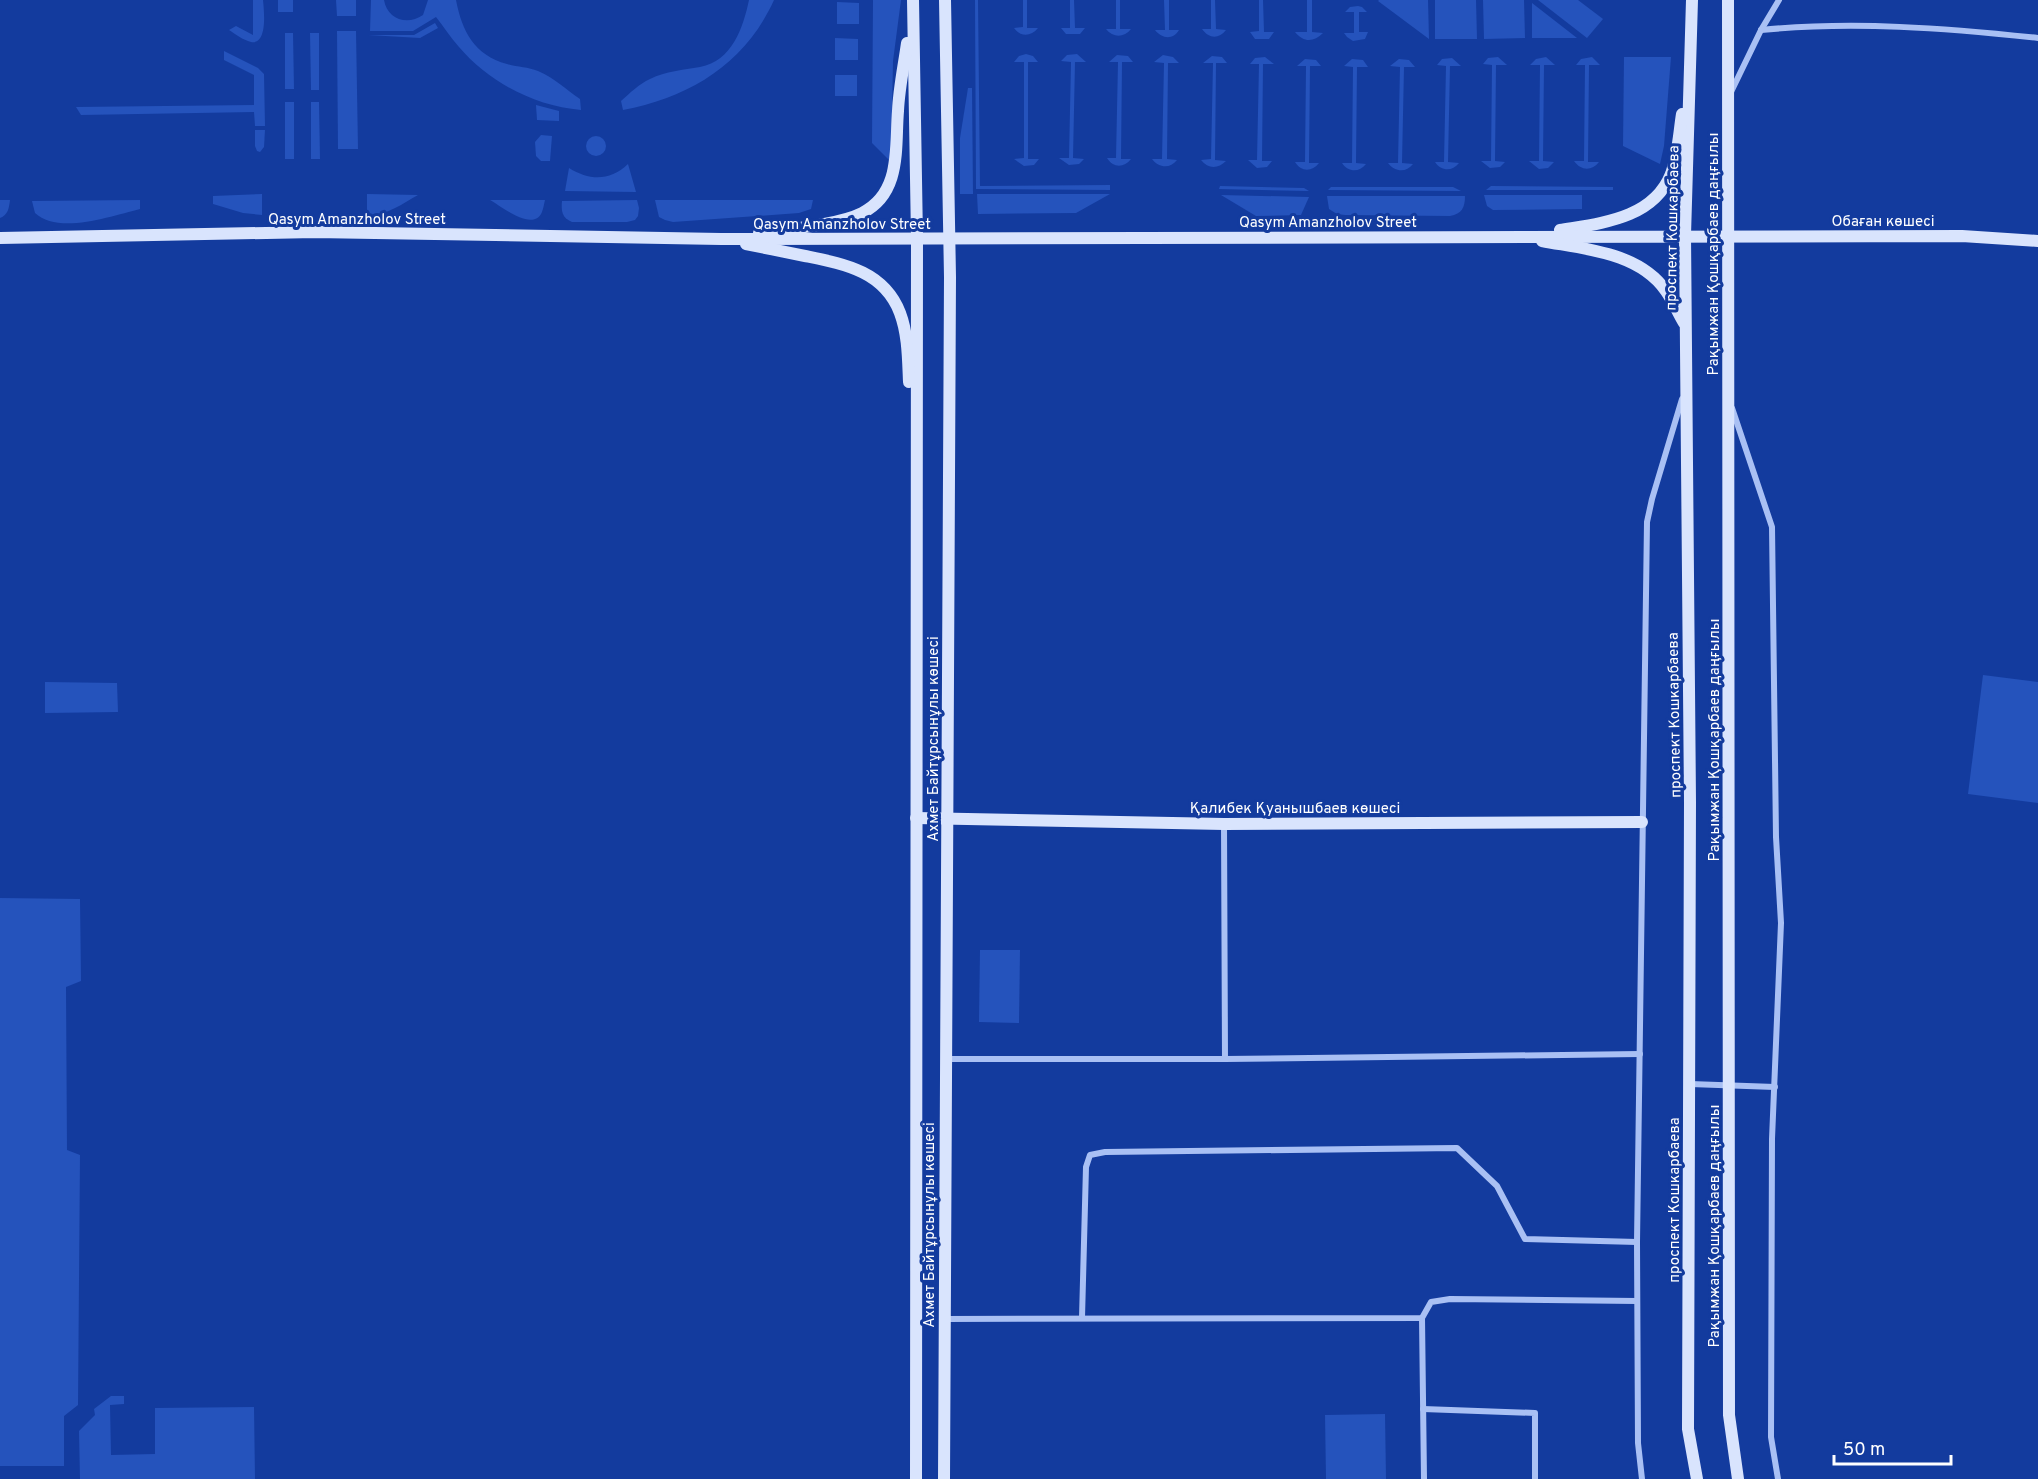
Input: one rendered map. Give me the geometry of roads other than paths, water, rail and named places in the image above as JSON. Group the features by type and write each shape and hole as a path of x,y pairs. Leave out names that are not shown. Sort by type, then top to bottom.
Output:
{"street":[{"name":"Ахмет Байтұрсынұлы көшесі","path":"913,0 917,238 916,1479"},
{"path":"721,239 845,219 863,213 878,202 887,189 895,169 898,110 913,0"},
{"name":"Ахмет Байтұрсынұлы көшесі","path":"944,1479 949,238 945,0"},
{"name":"проспект Кошкарбаева","path":"1692,0 1685,235 1690,802 1688,1429 1697,1479"},
{"name":"Рақымжан Қошқарбаев даңғылы","path":"1728,0 1729,1415 1738,1479"},
{"path":"1728,98 1761,30 1779,0"},
{"path":"1761,30 1803,26 1935,27 2038,38"},
{"path":"1517,236 1609,222 1646,206 1660,192 1671,174 1676,155 1690,56"},
{"name":"Qasym Amanzholov Street","path":"0,238 315,232 721,239 1685,235"},
{"name":"Обаған көшесі","path":"1685,235 1962,236 2038,241"},
{"path":"1517,236 1633,262 1665,289 1685,325"},
{"path":"721,239 849,265 875,280 891,296 900,312 906,335 916,465"},
{"path":"1641,1479 1637,1242 1647,522 1686,389"},
{"path":"1728,396 1772,527 1776,837 1781,922 1772,1139 1771,1437 1778,1479"},
{"name":"Қалибек Қуанышбаев көшесі","path":"916,818 1224,824 1642,822"},
{"path":"1224,824 1225,1059"},
{"path":"946,1059 1225,1059 1640,1054"},
{"path":"1690,1084 1775,1087"},
{"path":"1082,1318 1086,1167 1090,1155 1105,1152 1457,1148 1497,1186 1525,1239 1637,1242"},
{"path":"1424,1479 1422,1318 1431,1302 1450,1299 1637,1301"},
{"path":"944,1319 1422,1318"},
{"path":"1423,1409 1535,1413 1535,1479"}]}
